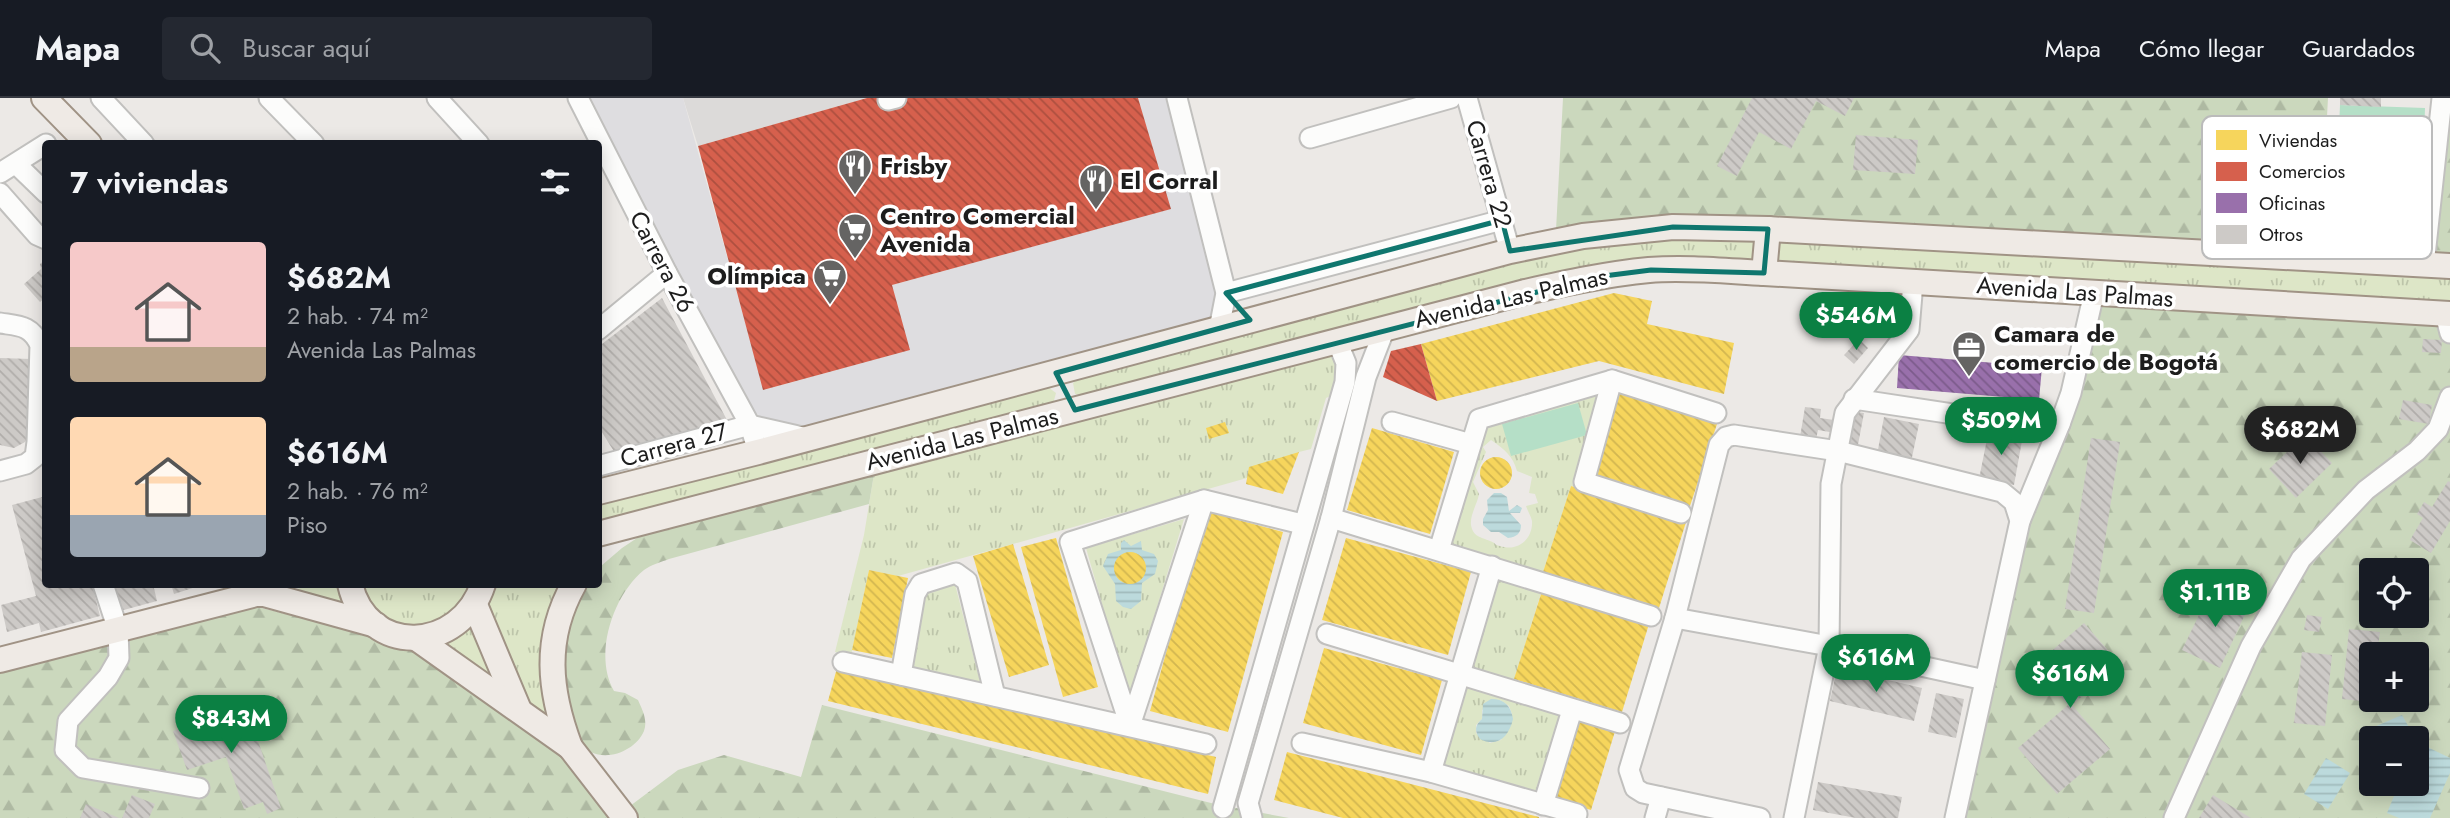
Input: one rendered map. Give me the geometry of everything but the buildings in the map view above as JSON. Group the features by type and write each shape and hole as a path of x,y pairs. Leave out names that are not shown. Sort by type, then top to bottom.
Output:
{"main road":[{"path":"44,98 85,140"},
{"name":"Avenida Las Palmas","path":"602,491 758,452 1510,251 1583,236 1674,227 1768,229 2202,253"},
{"path":"1764,273 1768,229"},
{"name":"Avenida Las Palmas","path":"2315,259 2450,266"},
{"name":"Avenida Las Palmas","path":"602,533 1385,328 1596,277 1651,270 1695,269 2094,293 2448,320"},
{"path":"1056,373 1075,410"},
{"path":"602,550 639,523"},
{"path":"351,588 357,604 376,625"},
{"path":"570,747 557,710 552,668 556,628 572,588"},
{"path":"0,660 263,590 376,625 394,635 416,638 434,636 465,618 479,595"},
{"path":"479,595 519,710"},
{"path":"416,638 570,747 625,818"}],"street":[{"path":"101,98 140,140"},
{"path":"270,98 310,140"},
{"path":"437,98 475,140"},
{"name":"Carrera 26","path":"578,98 596,140"},
{"path":"1177,98 1226,293 1219,329"},
{"path":"1310,138 1451,98"},
{"name":"Carrera 22","path":"1466,98 1510,251"},
{"path":"2432,191 2442,98"},
{"path":"51,140 70,125"},
{"path":"42,146 8,168 42,189"},
{"name":"Carrera 26","path":"602,155 750,425 758,452"},
{"path":"0,193 42,237"},
{"path":"1226,293 1502,220"},
{"path":"2424,265 2425,259"},
{"path":"602,327 667,273"},
{"path":"1794,818 1829,646 1831,484 1845,413 1909,330 1913,282"},
{"path":"1226,293 1250,320"},
{"path":"1955,818 2020,521 2071,393 2094,293"},
{"path":"0,323 22,327 35,333 40,345 35,457 26,464 0,471"},
{"path":"1252,818 1248,803 1331,518 1366,377 1385,328"},
{"path":"1223,808 1302,524 1345,382 1346,363 1338,341"},
{"path":"1438,550 1479,419 1612,380 1716,414"},
{"path":"1612,380 1584,482 1681,513"},
{"path":"2174,818 2251,646 2301,559 2365,490 2417,451 2438,429 2450,397"},
{"path":"1854,399 2039,427 2050,428 2060,424"},
{"path":"1392,422 1471,444"},
{"path":"750,425 807,438"},
{"name":"Carrera 27","path":"602,465 750,425"},
{"path":"1760,818 1661,797 1635,788 1629,770 1675,618 1714,464 1723,439 1740,435 1838,451 2002,492 2014,502 2020,521"},
{"path":"1130,726 1070,542 1204,500 1302,524"},
{"path":"1130,726 1204,500"},
{"path":"1331,518 1651,616"},
{"path":"1431,772 1492,566"},
{"path":"901,675 915,594 921,584 956,573 967,581 995,696"},
{"path":"104,588 118,630 119,658 108,677 68,721 65,750 83,768 199,788"},
{"path":"1675,618 1829,646 1985,680"},
{"path":"1327,635 1620,723"},
{"path":"843,662 1206,744"},
{"path":"1543,805 1572,710"},
{"path":"1302,743 1431,772 1577,814"},
{"path":"1656,818 1661,797"}],"highlighted area":[{"path":"1502,220 1510,251 1673,227 1768,229 1764,273 1651,270 1596,277 1075,410 1056,373 1250,320 1226,293"}],"green space":[{"path":"1563,98 2328,98 2327,116 2202,116 2202,241 1672,215 1556,230"},
{"path":"2450,98 2450,254 2432,253"},
{"path":"2340,105 2425,108 2425,116 2340,116"},
{"path":"1672,238 1752,240 1755,242 1756,257 1748,260 1710,258 1084,396 1075,394 1073,383 1080,378 1514,262 1583,248"},
{"path":"1788,242 2450,278 2450,302 1780,262 1776,259 1778,244"},
{"path":"2097,305 2450,325 2450,818 1963,818 2028,518"},
{"path":"1334,354 1339,366 1333,395 1326,398 1311,449 1299,452 1247,478 898,576 869,570 851,656 835,652 864,535 874,474"},
{"path":"1048,387 1056,393 1053,404 602,522 602,502"},
{"path":"1603,391 1582,489 1571,486 1542,575 1447,546 1484,425","holes":["1491,440 1510,457 1517,471 1532,477 1529,493 1535,494 1538,503 1526,506 1532,527 1527,538 1513,547 1498,545 1478,536 1471,525 1479,494 1473,482 1486,452 1483,447"]},
{"path":"1578,403 1587,435 1511,456 1502,424"},
{"path":"874,474 869,504 669,559 644,570 633,581 615,610 606,643 605,660 614,691 638,700 645,727 640,738 628,749 613,755 596,754 581,743 570,714 565,678 568,627 585,588 602,588 602,565 643,534"},
{"path":"1184,519 1129,699 1086,548"},
{"path":"1497,575 1542,590 1513,683 1469,669"},
{"path":"955,584 981,685 912,668 924,591"},
{"path":"300,588 339,588 345,605 293,591"},
{"path":"364,588 470,588 454,611 439,619 413,626 393,622 376,608"},
{"path":"493,588 560,588 541,668 547,717 528,703 487,606"},
{"path":"254,606 372,636 391,646 411,649 562,755 609,818 0,818 0,671"},
{"path":"472,627 493,678 443,644 459,638"},
{"path":"1464,683 1563,714 1538,796 1439,768","holes":["1500,700 1509,706 1512,714 1501,740 1490,743 1476,733 1476,725 1482,719 1482,710"]},
{"path":"822,705 1215,804 1289,818 638,818 630,806 678,770 724,755 801,777"}],"shaded area":[{"path":"585,98 683,98 764,390 909,350 892,285 1170,209 1138,98 1169,98 1220,300 1215,319 809,426 763,419 747,405"},
{"path":"683,98 867,98 698,146"}],"water":[{"path":"1494,493 1507,497 1509,511 1517,505 1522,508 1520,513 1510,513 1521,525 1514,537 1508,538 1499,532 1491,532 1483,525 1488,510 1487,500"},
{"path":"1124,540 1131,546 1141,541 1142,550 1154,554 1158,561 1155,574 1142,583 1141,601 1131,609 1116,601 1115,584 1103,566 1108,554 1121,550","holes":["1126,553 1135,553 1145,562 1145,572 1135,583 1121,580 1115,572 1115,563"]},
{"path":"1491,699 1506,704 1513,719 1505,736 1492,742 1480,739 1476,731 1482,719 1483,704"},
{"path":"2402,715 2408,726 2376,726"},
{"path":"2429,748 2450,758 2450,773 2430,818 2399,818 2387,813 2394,796 2429,796"},
{"path":"2326,758 2350,773 2328,809 2304,794"}],"place":[{"name":"Frisby","path":"855,196"},
{"name":"El Corral","path":"1096,211"},
{"name":"Centro Comercial Avenida","path":"855,260"},
{"name":"Olímpica","path":"830,306"},
{"name":"Camara de comercio de Bogotá","path":"1969,378"}]}
